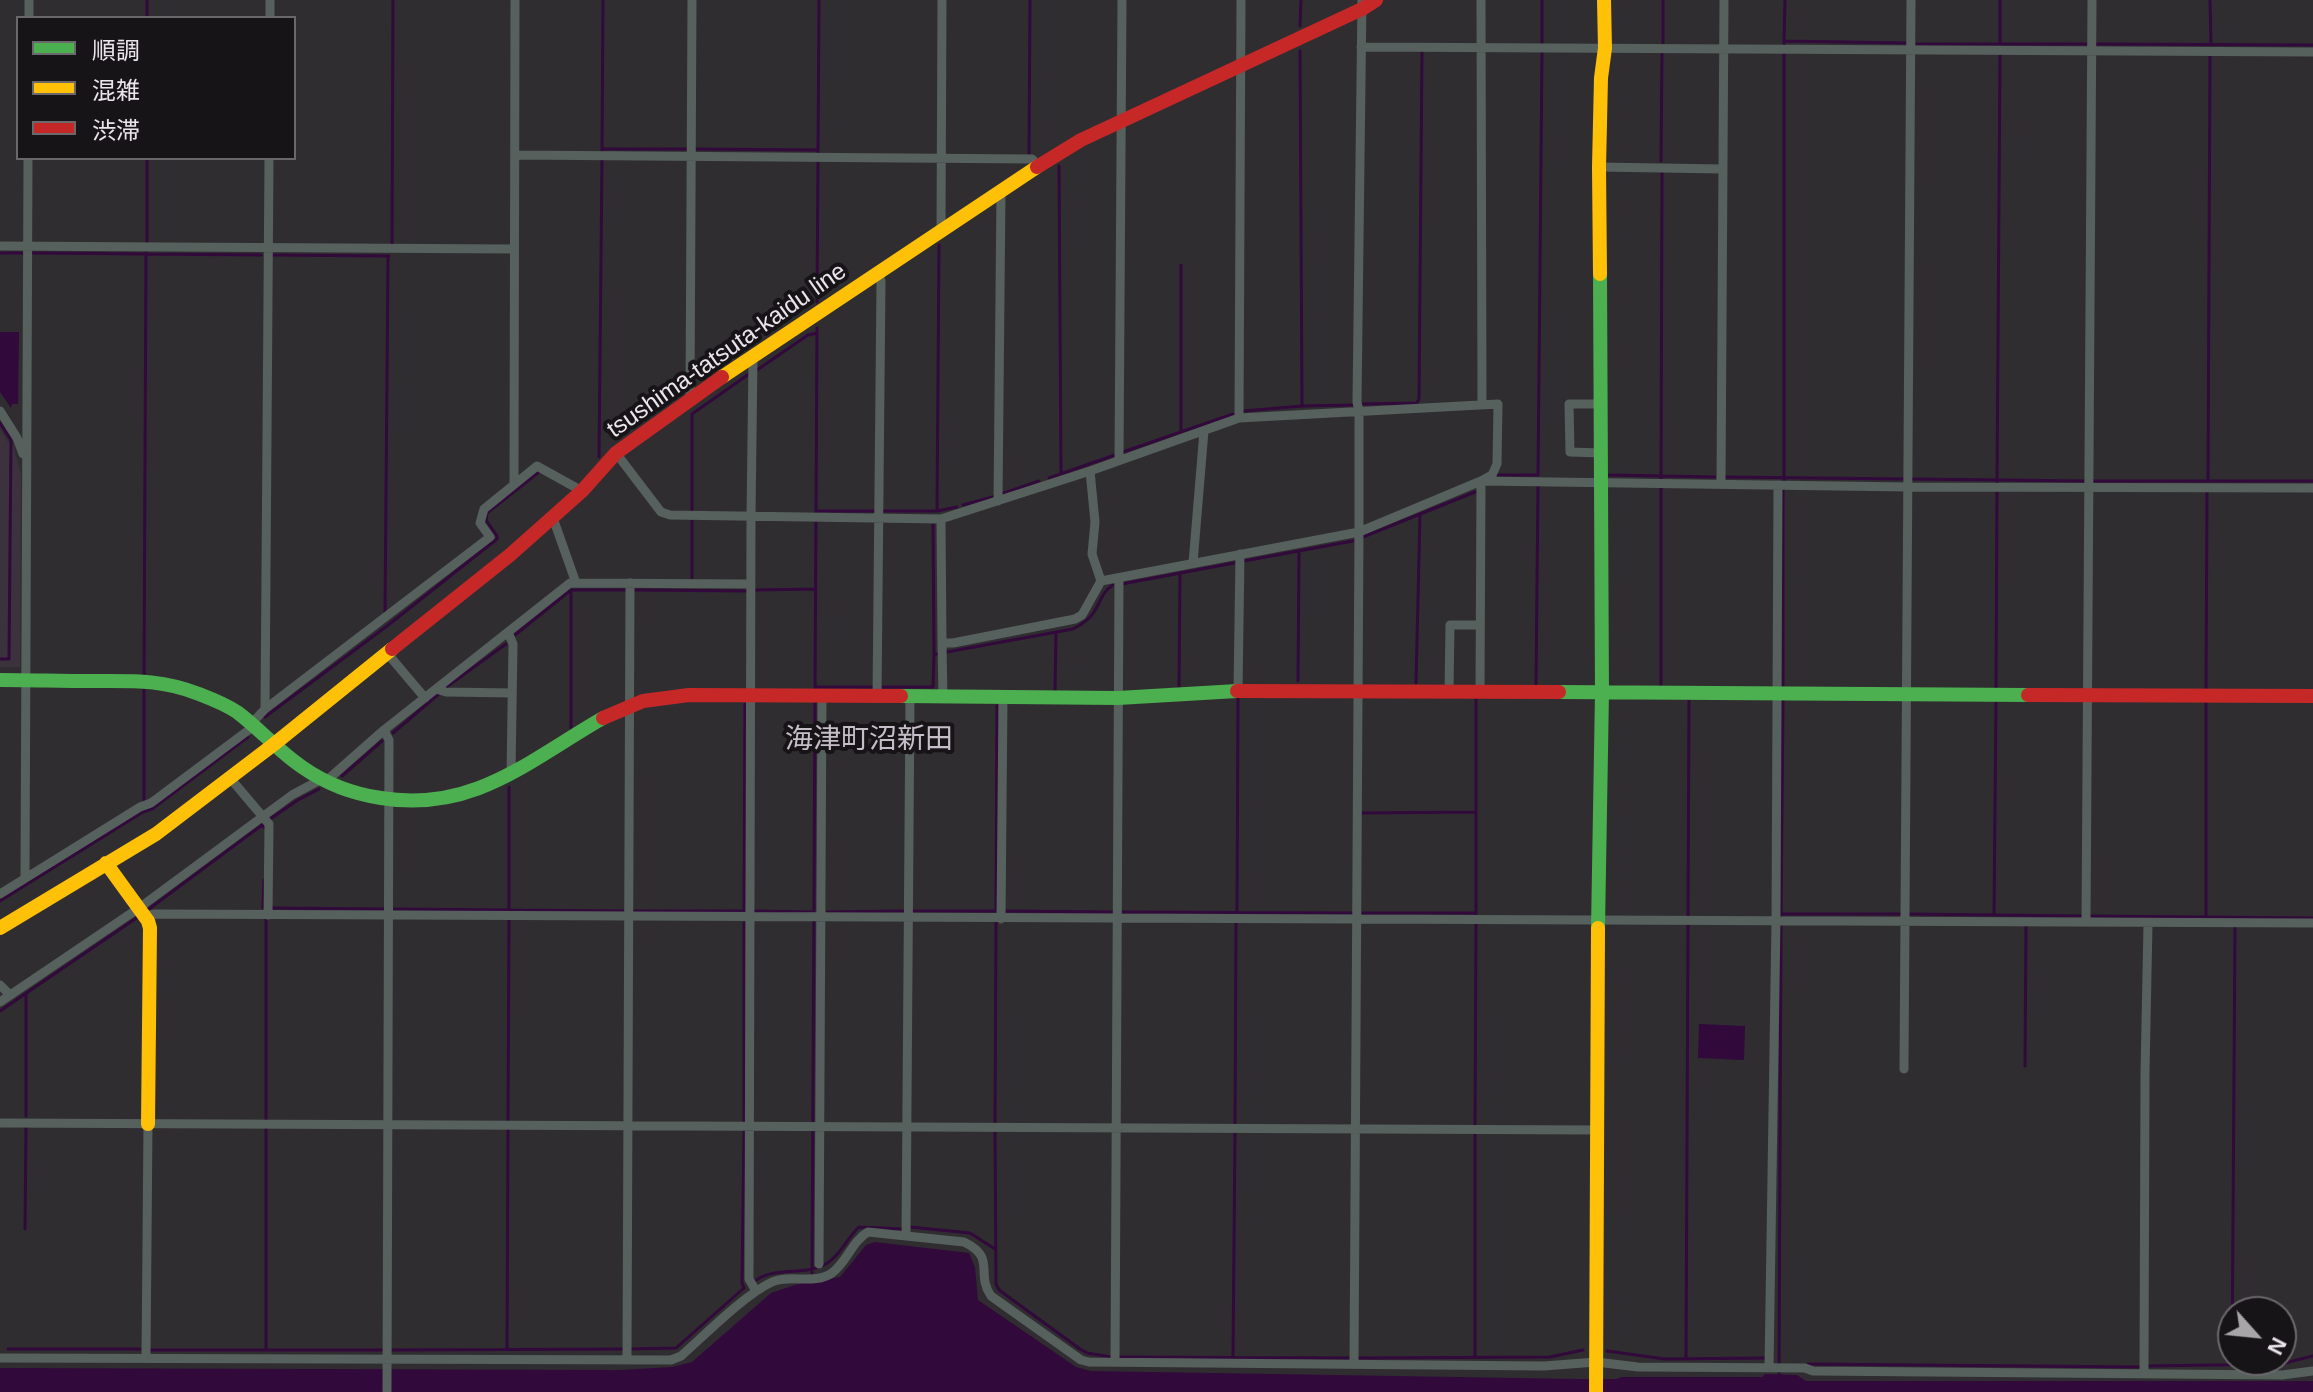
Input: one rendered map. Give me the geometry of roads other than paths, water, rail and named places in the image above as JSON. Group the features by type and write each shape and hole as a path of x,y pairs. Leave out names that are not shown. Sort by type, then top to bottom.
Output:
{"street":[{"path":"514,484 515,0"},
{"path":"690,399 692,0"},
{"path":"941,231 942,0"},
{"path":"1119,460 1122,0"},
{"path":"1239,418 1241,0"},
{"name":"tsushima-tatsuta-kaidu line","path":"0,928 156,834 230,778 510,555 582,491 616,453 690,399 1081,140 1376,0"},
{"path":"1481,0 1482,405"},
{"path":"1596,1392 1602,693 1599,167 1601,78 1605,48 1604,0"},
{"path":"1721,484 1724,0"},
{"path":"1904,1069 1911,0"},
{"path":"2086,922 2092,0"},
{"path":"1354,1364 1359,692 1357,402 1362,4"},
{"path":"1361,47 2313,52"},
{"path":"515,155 941,157 1032,159 1039,166"},
{"path":"25,878 28,160"},
{"path":"265,709 269,160"},
{"path":"1599,167 1723,169"},
{"path":"998,501 1001,191"},
{"path":"0,246 513,249"},
{"path":"877,698 879,273"},
{"path":"753,357 749,1279 756,1291"},
{"path":"616,453 661,512 670,515 941,519 1239,418 1498,404 1497,464 1492,475 1481,481 1359,532 1101,581"},
{"path":"1602,404 1569,404 1570,452 1602,453"},
{"path":"0,411 17,438 26,463"},
{"path":"1193,563 1204,431"},
{"path":"0,894 151,803 252,725 265,709 490,537 480,523 484,509 537,466 582,491"},
{"path":"942,643 1075,619 1082,615 1101,581 1092,554 1095,522 1090,471"},
{"path":"1481,481 1908,487 2313,488"},
{"path":"1480,692 1481,481"},
{"path":"1771,1368 1778,485"},
{"path":"553,518 576,583"},
{"path":"941,519 943,698"},
{"path":"1238,691 1240,554"},
{"path":"1115,1362 1119,578"},
{"path":"0,1002 142,912 262,816 292,795 322,781 570,583 751,584"},
{"path":"627,1359 630,583"},
{"path":"1449,692 1450,625 1480,625"},
{"path":"508,632 513,644 511,776"},
{"path":"387,653 425,698"},
{"path":"0,680 156,682 190,690 225,705 322,781 360,795 421,803 459,796 511,776 598,721 630,705 654,698 689,695 1118,698 1238,691 2313,696"},
{"path":"436,689 446,692 512,693"},
{"path":"818,697 816,1127 819,1264"},
{"path":"906,1236 910,698"},
{"path":"1001,919 1003,698"},
{"path":"384,730 389,740 387,1392"},
{"path":"230,778 269,824 268,915"},
{"path":"106,863 150,928 146,1358"},
{"path":"142,912 1001,919 2313,923"},
{"path":"2144,1372 2148,924"},
{"path":"0,985 10,995"},
{"path":"0,1123 1597,1130"},
{"path":"0,1358 386,1362 671,1360 681,1356 756,1291 775,1281 819,1278 832,1273 860,1237 868,1232 964,1242 977,1248 984,1261 984,1287 991,1296 1081,1360 1089,1362 2282,1375 2313,1371"}],"waterway":[{"path":"147,0 147,16"},
{"path":"392,245 393,0"},
{"path":"602,152 603,0"},
{"path":"818,153 819,0"},
{"path":"1029,153 1030,0"},
{"path":"1300,26 1301,0"},
{"path":"1542,0 1542,43"},
{"path":"1663,0 1663,43"},
{"path":"1784,40 1785,0"},
{"path":"2000,0 2000,43"},
{"path":"2210,0 2211,44"},
{"path":"1784,45 1784,41 1906,43"},
{"path":"1917,44 2087,44"},
{"path":"2095,44 2313,45"},
{"path":"1300,51 1302,406"},
{"path":"1362,404 1417,403 1419,399 1422,51"},
{"path":"1498,475 1538,475 1542,51"},
{"path":"1661,161 1662,52"},
{"path":"1784,53 1784,480"},
{"path":"1997,483 2000,55"},
{"path":"2208,481 2210,56"},
{"path":"602,149 688,149"},
{"path":"696,149 816,150"},
{"path":"599,457 602,159"},
{"path":"817,302 818,159"},
{"path":"147,160 147,243"},
{"path":"1059,166 1061,474"},
{"path":"1661,479 1662,173"},
{"path":"937,511 939,245"},
{"path":"0,253 22,253"},
{"path":"33,253 261,255"},
{"path":"144,675 146,253"},
{"path":"272,255 389,256"},
{"path":"385,613 388,256"},
{"path":"1181,265 1181,432"},
{"path":"815,692 817,328"},
{"path":"757,370 808,335 817,333"},
{"path":"692,511 692,414 749,374"},
{"path":"1244,411 1352,405"},
{"path":"1123,452 1233,414"},
{"path":"0,423 11,440 9,659 0,659"},
{"path":"1049,478 1115,455"},
{"path":"265,717 497,539 486,520 487,513 539,472"},
{"path":"1608,475 1715,477"},
{"path":"1725,477 1905,479"},
{"path":"1913,479 2085,481"},
{"path":"1001,494 1039,481"},
{"path":"2093,481 2313,481"},
{"path":"1536,684 1538,486"},
{"path":"1661,487 1661,685"},
{"path":"1783,489 1783,686"},
{"path":"1996,689 1997,490"},
{"path":"2206,689 2207,491"},
{"path":"1363,537 1475,492"},
{"path":"963,505 996,496"},
{"path":"883,511 937,511 957,507"},
{"path":"816,511 875,511"},
{"path":"1416,683 1420,514"},
{"path":"692,521 692,578"},
{"path":"933,525 934,654"},
{"path":"1244,561 1353,541"},
{"path":"1298,681 1299,551"},
{"path":"1122,584 1234,563"},
{"path":"1179,687 1180,573"},
{"path":"947,652 1073,629 1090,617 1113,585"},
{"path":"755,590 815,589"},
{"path":"571,590 571,728"},
{"path":"515,635 571,590 626,590"},
{"path":"635,590 747,591"},
{"path":"1055,691 1056,632"},
{"path":"445,688 506,644"},
{"path":"881,687 933,687 934,654 938,654"},
{"path":"817,687 873,687"},
{"path":"144,690 144,801"},
{"path":"393,733 440,693"},
{"path":"1237,911 1238,699"},
{"path":"1476,699 1476,916"},
{"path":"812,1276 815,700"},
{"path":"1781,918 1783,700"},
{"path":"1688,917 1689,701"},
{"path":"1994,915 1996,701"},
{"path":"2206,701 2206,917"},
{"path":"634,911 744,911 745,704"},
{"path":"996,911 997,706"},
{"path":"0,901 152,809 248,737"},
{"path":"342,776 382,741"},
{"path":"509,787 509,912"},
{"path":"270,819 319,789"},
{"path":"1362,813 1475,812"},
{"path":"149,909 262,825 265,828"},
{"path":"263,908 264,880"},
{"path":"271,908 383,909"},
{"path":"394,909 624,911"},
{"path":"754,911 814,912"},
{"path":"827,912 904,911"},
{"path":"912,911 997,911"},
{"path":"1005,911 1113,912"},
{"path":"1121,912 1353,913"},
{"path":"1363,913 1476,913"},
{"path":"1782,914 1902,914"},
{"path":"1909,914 2082,916"},
{"path":"2091,916 2313,918"},
{"path":"0,1011 138,917"},
{"path":"266,919 266,1120"},
{"path":"508,1121 509,921"},
{"path":"995,1123 996,922"},
{"path":"1475,1125 1476,922"},
{"path":"744,923 744,1122"},
{"path":"1235,1125 1236,923"},
{"path":"1686,1358 1688,925"},
{"path":"1779,1377 1781,925"},
{"path":"2025,1066 2026,925"},
{"path":"2232,1296 2235,928"},
{"path":"26,993 26,1116"},
{"path":"25,1229 26,1128"},
{"path":"266,1128 266,1349"},
{"path":"507,1349 508,1130"},
{"path":"632,1349 676,1348 744,1288 744,1131"},
{"path":"995,1132 996,1284 999,1290 1080,1349 1111,1357"},
{"path":"1233,1356 1235,1132"},
{"path":"1475,1133 1475,1357"},
{"path":"755,1281 771,1274 824,1265 834,1258 859,1227 902,1229"},
{"path":"910,1227 970,1233 995,1249"},
{"path":"8,1349 140,1349"},
{"path":"392,1350 622,1349"},
{"path":"150,1350 382,1350"},
{"path":"1359,1358 1550,1357 1583,1350"},
{"path":"1607,1351 1665,1359 1764,1358"},
{"path":"2147,1366 2281,1364 2313,1356"},
{"path":"1119,1357 1349,1358"},
{"path":"1808,1364 2140,1367"}],"district":[{"name":"海津町沼新田","path":"869,740"}]}
